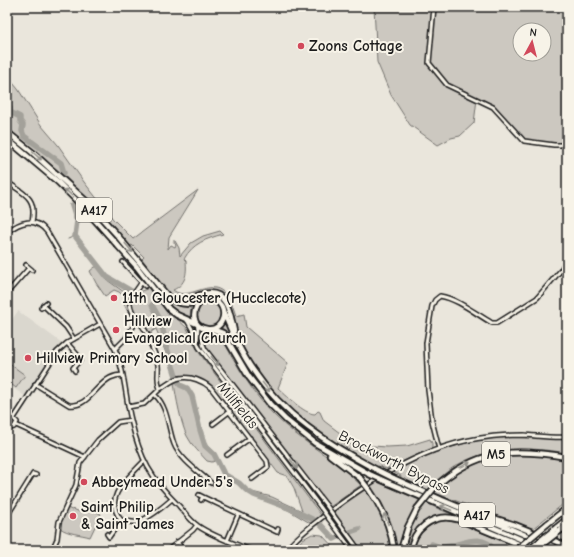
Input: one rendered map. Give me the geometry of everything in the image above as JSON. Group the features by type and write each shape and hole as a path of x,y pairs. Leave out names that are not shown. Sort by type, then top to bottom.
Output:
{"highway":[{"name":"A417","path":"7,132 32,152 87,202 117,235 165,294 171,299 187,300 209,294 220,297 225,301 228,306 237,342"},
{"name":"A417","path":"7,139 54,178 86,210 132,261 167,306 177,315 198,325"},
{"path":"171,299 175,302 183,304 207,300 215,301 222,306 224,312 222,321 216,328 204,329 198,325 195,320 194,312 196,307 202,301"},
{"name":"Brockworth Bypass","path":"224,312 237,342 253,371 274,398 315,433 374,469 442,500 561,550"},
{"name":"Brockworth Bypass","path":"211,329 221,332 225,336 249,377 270,404 294,427 315,443 369,474 546,550"},
{"path":"315,443 360,478 370,491 385,516 394,550"},
{"name":"M5","path":"401,550 408,527 417,509 434,488 448,475 460,467 493,455 520,452 541,453 567,457"},
{"path":"442,500 514,525 567,546"},
{"path":"516,550 567,508"},
{"path":"410,550 414,538 421,527 432,520 446,517 461,520 534,550 559,529 567,519"},
{"path":"529,550 567,525"},
{"path":"512,550 528,540"}],"street":[{"path":"434,7 429,63 447,85 493,107 524,141 554,145 567,145"},
{"path":"7,182 28,197 34,211 32,222"},
{"path":"7,232 25,222 40,224 65,261 120,359 128,407 138,446 144,461 157,483 197,525 216,536 251,550"},
{"path":"439,449 432,421 428,390 426,343 432,306 435,300 440,296 456,302 495,324 538,298 561,270 567,259"},
{"path":"123,262 145,286"},
{"path":"7,293 8,288 29,268"},
{"path":"142,283 133,295 130,302 132,313 144,328 157,358 157,381 160,389"},
{"path":"43,305 66,327 74,339"},
{"path":"186,319 199,347 352,550"},
{"path":"14,418 53,357 66,343 100,324"},
{"path":"198,325 197,339 199,347"},
{"path":"115,349 126,338 133,327"},
{"path":"211,329 202,340 203,346 359,550"},
{"path":"66,343 85,362"},
{"path":"73,369 81,359"},
{"path":"35,384 73,406 81,403 109,378 123,375"},
{"name":"Millfields","path":"128,407 144,404 160,389 174,380 180,378 194,379 203,382 211,388 230,411 268,463 268,467 252,479"},
{"path":"236,398 240,394"},
{"path":"155,395 162,404 173,446 207,481 211,483"},
{"path":"218,425 214,423 230,411"},
{"path":"7,419 10,417 14,418"},
{"path":"14,418 17,422 16,425"},
{"path":"52,550 57,539 59,522 76,485 80,464 98,440 118,422 131,420"},
{"path":"7,428 13,428 16,425"},
{"path":"16,425 85,457"},
{"path":"286,550 294,540 318,520 372,481 406,463 439,449 460,442 489,437 517,435 567,437"},
{"path":"232,456 228,454 250,438"},
{"path":"144,461 118,490 115,497 114,507 117,515 121,520 132,522 139,521 164,506 172,499"},
{"path":"7,516 33,474"},
{"path":"199,495 202,499 277,532 278,529"},
{"path":"227,541 238,515"},
{"path":"109,537 121,520"},
{"path":"168,550 197,525"},
{"path":"177,542 183,550"}],"shaded area":[{"path":"374,7 520,7 523,9 527,7 567,7 567,145 524,141 493,107 477,99 474,123 460,136 451,138 438,145 410,125 391,95 377,62"},
{"path":"7,76 18,89 41,125 58,145 84,182 113,219 133,239 198,190 169,237 168,249 171,245 175,247 176,245 173,241 175,241 179,248 180,256 191,243 203,236 220,231 223,234 200,242 192,249 184,259 186,261 185,278 181,285 173,290 181,293 189,293 206,288 214,288 222,291 229,300 236,316 244,314 246,327 288,363 278,388 290,399 306,411 315,414 318,411 320,412 324,421 344,436 345,444 387,447 407,446 430,439 432,448 386,469 379,466 378,468 344,449 312,427 298,415 271,388 245,353 230,308 218,294 180,299 170,296 142,259 144,257 132,245 130,246 64,175 7,130"},
{"path":"7,134 64,182 130,253 167,299 177,306 191,308 190,317 183,315 166,302 116,240 82,204 64,186 7,136"},
{"path":"125,258 151,289 160,303 187,328 200,354 321,515 310,523 288,510 249,494 252,492 272,497 302,511 294,488 287,476 278,473 214,388 194,379 180,378 179,375 174,378 173,370 156,329 151,332 153,342 151,343 147,331 140,321 134,324 124,304 128,300 119,292 114,290 105,296 90,271 95,267 98,267 107,280 131,297 130,299 141,291 147,289 123,260"},
{"path":"209,303 217,307 221,315 217,323 209,327 201,323 197,315 201,307"},
{"name":"Hillview Primary School","path":"18,311 62,343 53,353 25,396 7,384 7,326"},
{"path":"225,323 240,354 255,377 284,410 335,450 373,473 311,436 283,413 259,386 234,348 227,334 222,328"},
{"path":"211,333 216,333 221,337 251,388 274,415 303,440 354,476 353,478 361,485 330,507 272,434 207,348 205,340"},
{"path":"7,362 25,375 16,388 7,381"},
{"path":"179,382 191,394 203,442 217,460 212,462 207,461 187,436 177,403 174,383"},
{"path":"504,437 567,439 567,453 536,449 490,452 461,463 445,473 427,490 400,478 401,476 393,472 419,459 447,448 475,441"},
{"path":"527,454 567,460 567,501 532,529 435,493 446,480 465,468 485,460"},
{"path":"375,481 419,500 414,507 415,508 403,531 399,550 395,550 389,524 383,509 369,486"},
{"path":"364,489 372,499 373,498 380,511 387,530 391,550 362,550 334,511"},
{"path":"426,503 461,518 440,517 414,535 411,540 409,550 404,550 414,520 419,510 421,511"},
{"path":"84,506 101,514 90,537 70,533 60,528 60,523 67,508 80,512"},
{"path":"444,520 461,524 512,545 506,550 414,550 415,544 424,530 433,524"},
{"path":"312,534 322,535 336,550 293,550 303,539"}],"waterway":[{"path":"7,106 10,108 10,112 20,117 20,121 23,125 22,131 24,136 61,163 64,173"},
{"path":"72,205 77,221 75,236 107,277 138,295"},
{"path":"68,239 75,236"},
{"path":"152,305 161,321 166,345 176,376 180,385 187,388 192,396 205,446 214,454 224,474 239,483 254,495 291,509 314,520"},
{"path":"319,523 334,539 338,537"},
{"path":"350,532 359,529"},
{"path":"432,544 441,547 476,540 489,544 494,550"}],"place":[{"name":"Zoons Cottage","path":"301,46"},
{"name":"11th Gloucester (Hucclecote)","path":"114,298"},
{"name":"Hillview Evangelical Church","path":"116,330"},
{"name":"Hillview Primary School","path":"28,358"},
{"name":"Abbeymead Under 5's","path":"84,482"},
{"name":"Saint Philip & Saint James","path":"73,516"}]}
